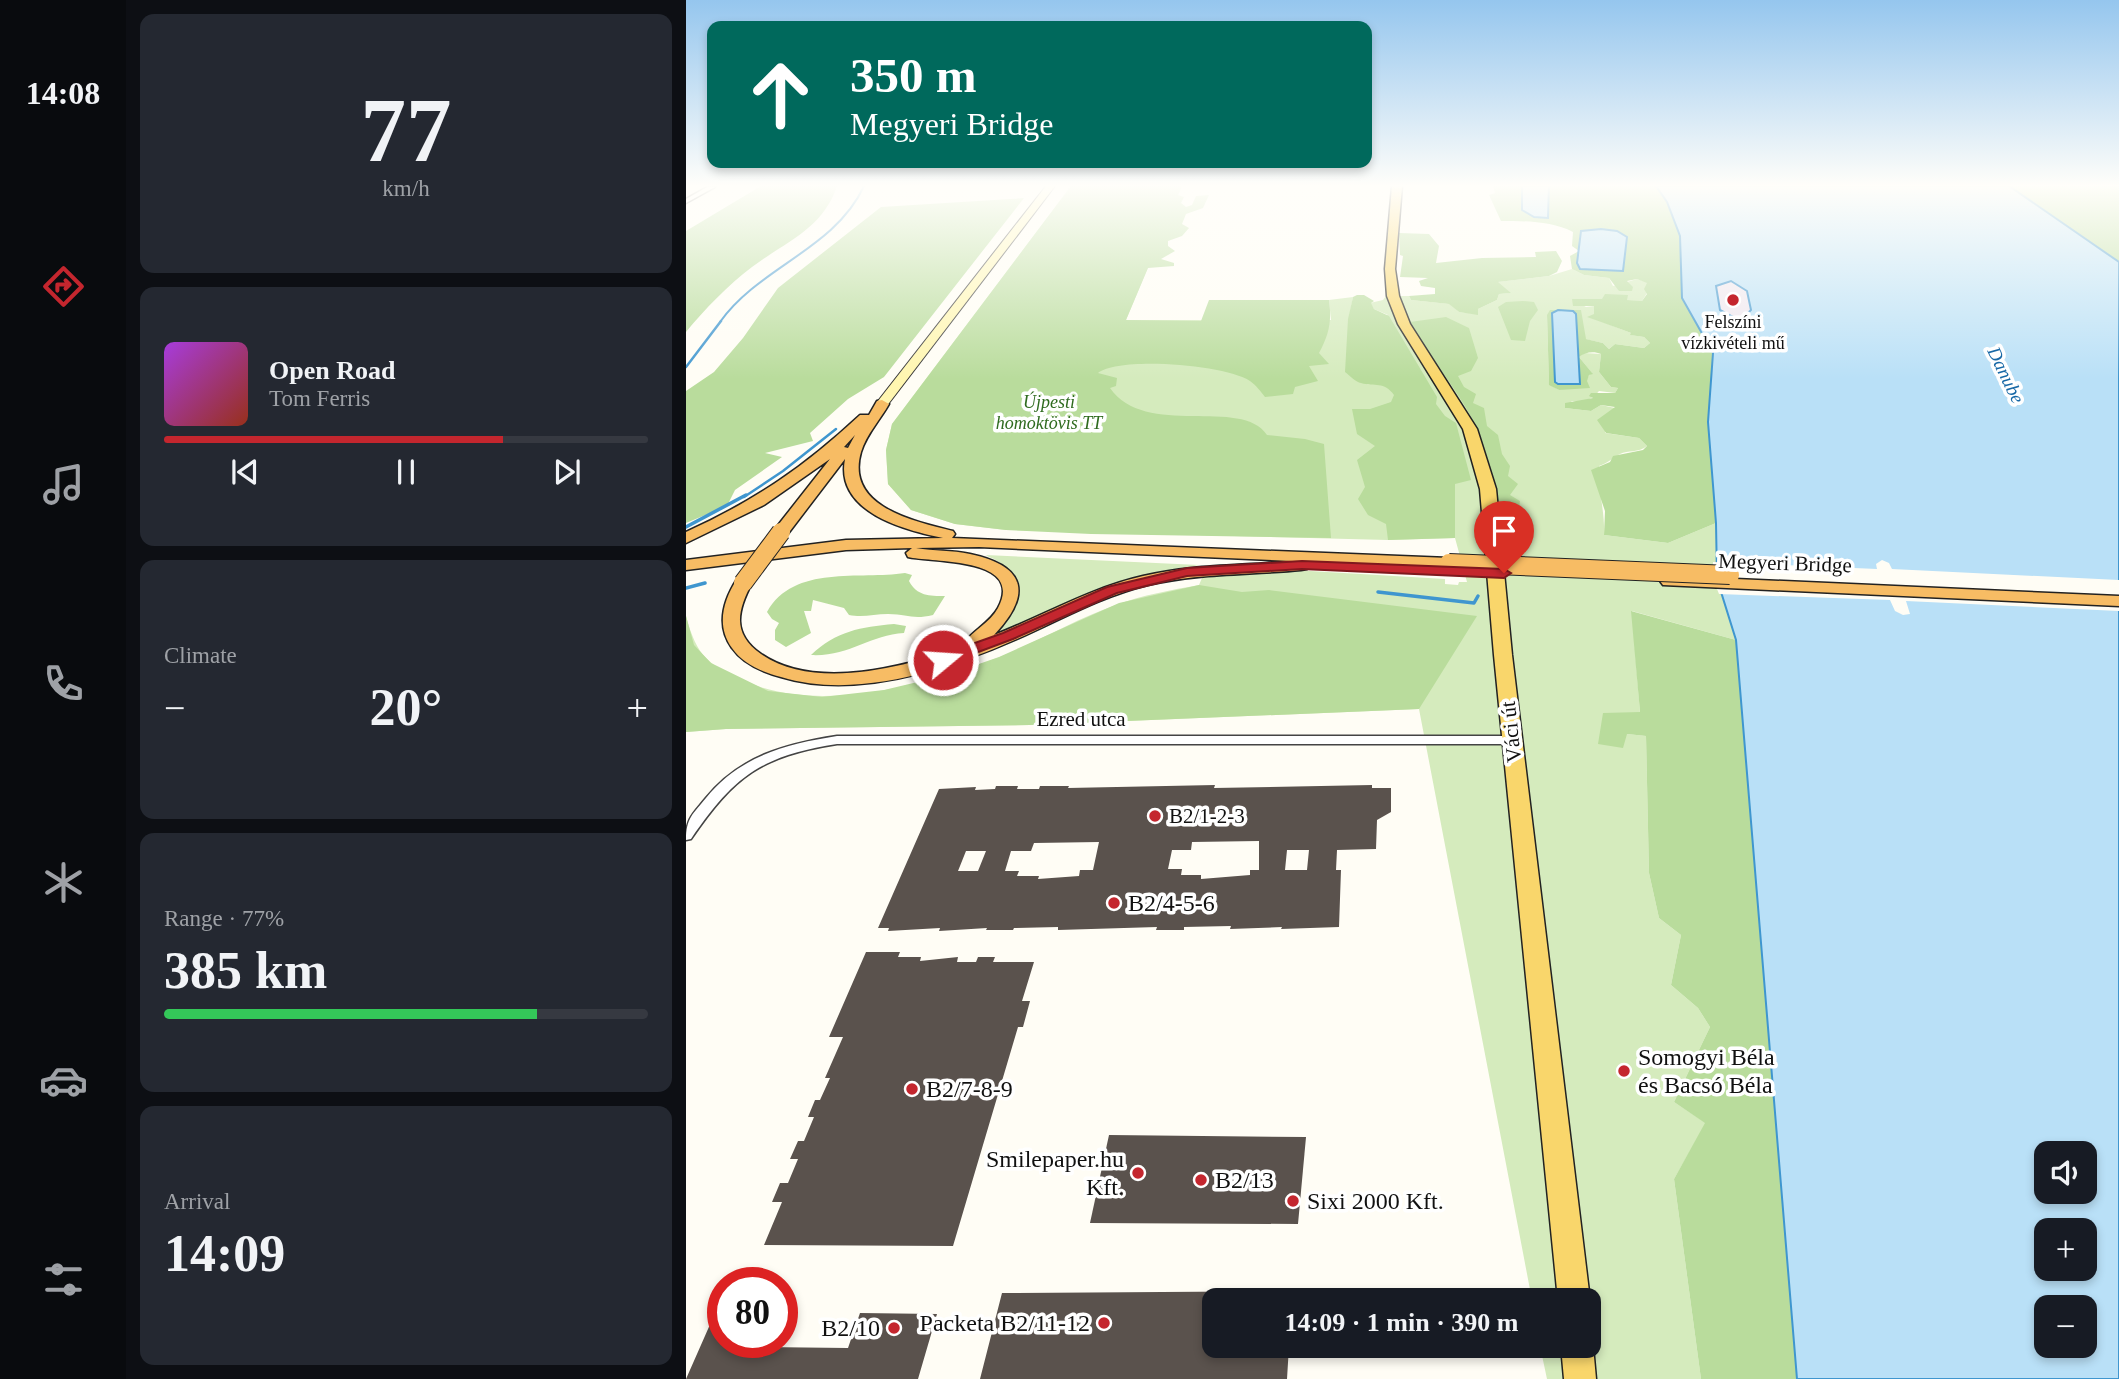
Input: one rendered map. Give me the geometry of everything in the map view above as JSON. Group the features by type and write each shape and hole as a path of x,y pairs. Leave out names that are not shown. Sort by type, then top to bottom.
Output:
{"highway":[{"path":"882,404 781,531 743,583 730,612 732,635 745,652 780,672 818,678 866,677 894,673 954,656 1008,636 1092,598 1145,580 1204,570 1302,565"},
{"path":"686,538 757,503 793,480 826,455 882,404"},
{"path":"882,404 854,452 851,465 856,488 864,499 878,511 900,522 949,535 1449,567"},
{"path":"686,565 749,555 855,545 968,542 1059,544"},
{"path":"909,552 964,558 988,565 998,570 1011,589 1009,606 1004,616 992,629 954,656"},
{"path":"686,574 805,558 909,552 1029,552 1302,565 1449,567"},
{"name":"Megyeri Bridge","path":"1449,567 2119,593"},
{"name":"Megyeri Bridge","path":"1449,567 2119,601"}],"main road":[{"path":"882,404 1001,250"},
{"name":"Váci út","path":"1392,250 1390,269 1393,296 1404,324 1470,429 1488,489 1573,1288"},
{"path":"1578,1358 1580,1379"}],"street":[{"name":"Ezred utca","path":"686,835 712,798 750,765 801,745 837,740 1513,740"}],"shaded area":[{"name":"Felszíni vízkivételi mű","path":"1731,281 1747,291 1751,310 1740,321 1720,310 1716,286"}],"green space":[{"path":"686,250 777,250 734,282 686,332"},
{"path":"826,250 983,250 884,377 848,399 810,433 813,441 765,453 782,457 735,490 727,506 686,523 686,391 714,372 743,338 778,288"},
{"path":"1023,250 1155,250 1126,320 1331,320 1329,300 1353,297 1349,318 1388,315 1374,309 1370,303 1383,300 1386,296 1409,296 1411,300 1450,304 1459,312 1478,314 1478,309 1497,300 1499,294 1510,293 1497,282 1549,276 1572,269 1584,275 1609,278 1613,286 1637,279 1648,282 1647,293 1642,301 1572,299 1586,307 1594,306 1595,319 1631,335 1644,337 1650,343 1644,348 1615,344 1609,349 1603,343 1585,339 1581,319 1547,315 1549,384 1559,390 1586,381 1592,373 1579,357 1584,353 1601,354 1599,372 1611,387 1618,388 1615,393 1599,391 1587,400 1572,401 1565,408 1591,411 1601,405 1615,408 1605,433 1639,438 1647,446 1620,454 1599,466 1604,535 1668,543 1716,523 1717,579 1736,640 1632,611 1640,713 1627,734 1646,736 1649,873 1659,918 1681,935 1671,985 1698,1008 1710,1027 1674,1102 1706,1123 1674,1179 1701,1379 1547,1379 1543,1358 1601,1358 1601,1288 1530,1288 1419,709 1030,725 726,729 686,732 686,616 700,650 723,670 747,682 776,691 807,696 840,696 907,686 971,667 1015,651 1116,605 1199,585 1205,571 1293,570 1445,579 1445,584 1458,585 1459,582 1467,582 1455,538 1388,540 1006,530 955,524 911,510 888,484 886,450 892,424"},
{"name":"Újpesti homoktövis TT","path":"1023,250 1174,250 1161,259 1174,263 1174,266 1148,268 1126,320 1201,321 1209,300 1329,300 1329,328 1319,353 1329,364 1309,366 1318,381 1295,387 1293,394 1265,397 1252,383 1237,375 1197,367 1128,365 1098,373 1117,378 1116,386 1110,388 1126,403 1146,411 1168,415 1237,418 1255,424 1267,435 1324,444 1331,538 1091,534 1006,530 955,524 911,510 888,484 886,450 892,424"},
{"path":"1400,250 1438,250 1436,263 1482,258 1536,257 1535,252 1556,251 1562,261 1557,272 1549,276 1498,282 1511,293 1499,294 1497,300 1478,309 1478,315 1459,312 1449,304 1411,300 1409,296 1435,294 1435,288 1421,286 1419,281 1428,278 1400,277 1403,256 1400,255"},
{"path":"1680,250 1682,298 1713,353 1708,422 1716,523 1668,543 1604,535 1605,511 1591,470 1610,462 1613,456 1643,450 1647,446 1639,438 1606,433 1597,420 1615,407 1601,405 1591,411 1565,408 1565,403 1593,398 1589,396 1591,393 1615,393 1618,388 1611,387 1599,372 1601,354 1593,352 1579,357 1593,374 1589,375 1587,381 1590,388 1559,390 1549,385 1547,315 1550,310 1581,310 1586,339 1603,343 1609,349 1615,344 1644,348 1650,343 1644,337 1630,335 1631,333 1587,317 1594,314 1594,306 1573,306 1572,299 1602,299 1605,294 1628,295 1627,300 1642,301 1647,294 1644,289 1647,283 1637,279 1627,281 1633,287 1632,291 1619,291 1609,278 1584,275 1572,269 1570,256 1579,251"},
{"path":"2102,250 2119,250 2119,262"},
{"path":"1364,295 1374,301 1371,303 1374,309 1389,316 1437,397 1436,404 1445,416 1456,423 1471,480 1455,484 1455,538 1388,540 1386,524 1368,515 1358,499 1365,487 1357,460 1375,446 1357,434 1352,409 1370,409 1391,402 1394,395 1383,386 1359,382 1345,372 1348,319 1353,297"},
{"path":"1506,302 1534,302 1538,310 1530,321 1525,341 1511,340 1498,307"},
{"path":"1446,317 1469,328 1478,358 1471,371 1458,376 1464,387 1476,394 1473,403 1484,408 1487,426 1498,435 1502,454 1510,466 1508,476 1518,484 1510,495 1520,501 1514,532 1503,532 1489,465 1471,418 1410,322"},
{"path":"986,555 1199,565 1144,576 1103,589 989,638 1013,611 1019,591 1011,571"},
{"path":"905,573 912,575 909,581 920,592 945,596 933,615 854,616 849,615 844,608 813,600 811,611 804,611 811,633 786,647 775,640 775,630 779,623 767,612 779,597 794,587 829,577"},
{"path":"1199,585 1242,592 1269,590 1477,616 1419,709 1030,725 726,729 686,732 686,616 694,645 711,663 768,691 822,697 884,690 947,675 999,657 1119,603"},
{"path":"1631,611 1736,640 1797,1379 1701,1379 1674,1179 1705,1123 1674,1102 1710,1027 1698,1008 1671,985 1681,935 1659,918 1649,873 1646,736 1627,734 1623,748 1598,744 1603,713 1640,712"},
{"path":"894,624 906,626 904,633 836,653 811,655 840,635"}],"water":[{"path":"1579,250 1625,250 1623,271 1580,269 1577,263"},
{"name":"Danube","path":"1680,250 2102,250 2119,262 2119,1379 1797,1379 1736,640 1717,579 1716,523 1708,422 1713,353 1682,298","holes":["1731,281 1747,291 1751,310 1740,321 1720,310 1716,286"]},
{"path":"1558,310 1573,311 1576,314 1580,384 1555,382 1552,313"}],"pier":[{"path":"1882,560 1889,563 1892,569 2119,580 2119,611 1906,601 1910,614 1903,615 1895,611 1890,600 1719,594 1713,579 1713,562 1877,569 1876,564"}],"building":[{"path":"1372,785 1372,788 1391,788 1391,812 1377,820 1376,849 1337,850 1336,870 1341,870 1339,927 1230,929 1231,926 1184,927 1184,930 1156,930 1157,927 1058,930 1058,927 939,931 940,928 888,931 889,928 878,928 939,789 995,789 996,786 1018,786 1017,789 1039,789 1040,786 1069,786 1068,788","holes":["1259,841 1259,870 1250,870 1250,875 1201,879 1201,875 1181,875 1182,869 1168,869 1172,850 1191,850 1192,842","1099,842 1093,870 1080,870 1079,876 1038,879 1039,876 1017,876 1019,871 1005,871 1011,851 1031,851 1034,843","1287,850 1309,850 1307,870 1285,870","966,851 986,851 978,871 958,871"]},
{"name":"B2/7-8-9","path":"866,952 900,952 898,957 921,957 920,961 958,957 957,962 976,962 978,957 995,957 993,962 1034,962 1022,1001 1030,1001 1023,1027 1018,1027 953,1246 764,1245 782,1202 772,1202 780,1183 788,1183 798,1159 790,1159 798,1141 804,1141 814,1117 808,1117 815,1100 820,1100 830,1078 825,1078 843,1037 829,1037"},
{"name":"B2/13","path":"1109,1135 1306,1137 1298,1224 1090,1223"},
{"name":"Packeta B2/11-12","path":"1202,1292 1202,1358 1288,1358 1287,1379 980,1379 1002,1293"},
{"name":"B2/10","path":"860,1313 937,1314 918,1379 686,1379 707,1331 707,1358 798,1358 798,1347 848,1348"}],"waterway":[{"path":"720,322 755,286 804,250"},
{"path":"686,367 721,321"},
{"path":"744,497 783,471 836,429"},
{"path":"686,527 746,495"},
{"path":"686,588 705,583"},
{"path":"1378,592 1474,603 1478,596"}],"place":[{"name":"Felszíni vízkivételi mű","path":"1733,300"},
{"name":"B2/1-2-3","path":"1155,816"},
{"name":"B2/4-5-6","path":"1114,903"},
{"name":"Somogyi Béla és Bacsó Béla","path":"1624,1071"},
{"name":"B2/7-8-9","path":"912,1089"},
{"name":"Smilepaper.hu Kft.","path":"1138,1173"},
{"name":"B2/13","path":"1201,1180"},
{"name":"Sixi 2000 Kft.","path":"1293,1201"},
{"name":"Packeta B2/11-12","path":"1104,1323"},
{"name":"B2/10","path":"894,1328"}],"route":[{"path":"943,660 977,649 1112,590 1167,575 1204,570 1302,565 1504,573"}]}
